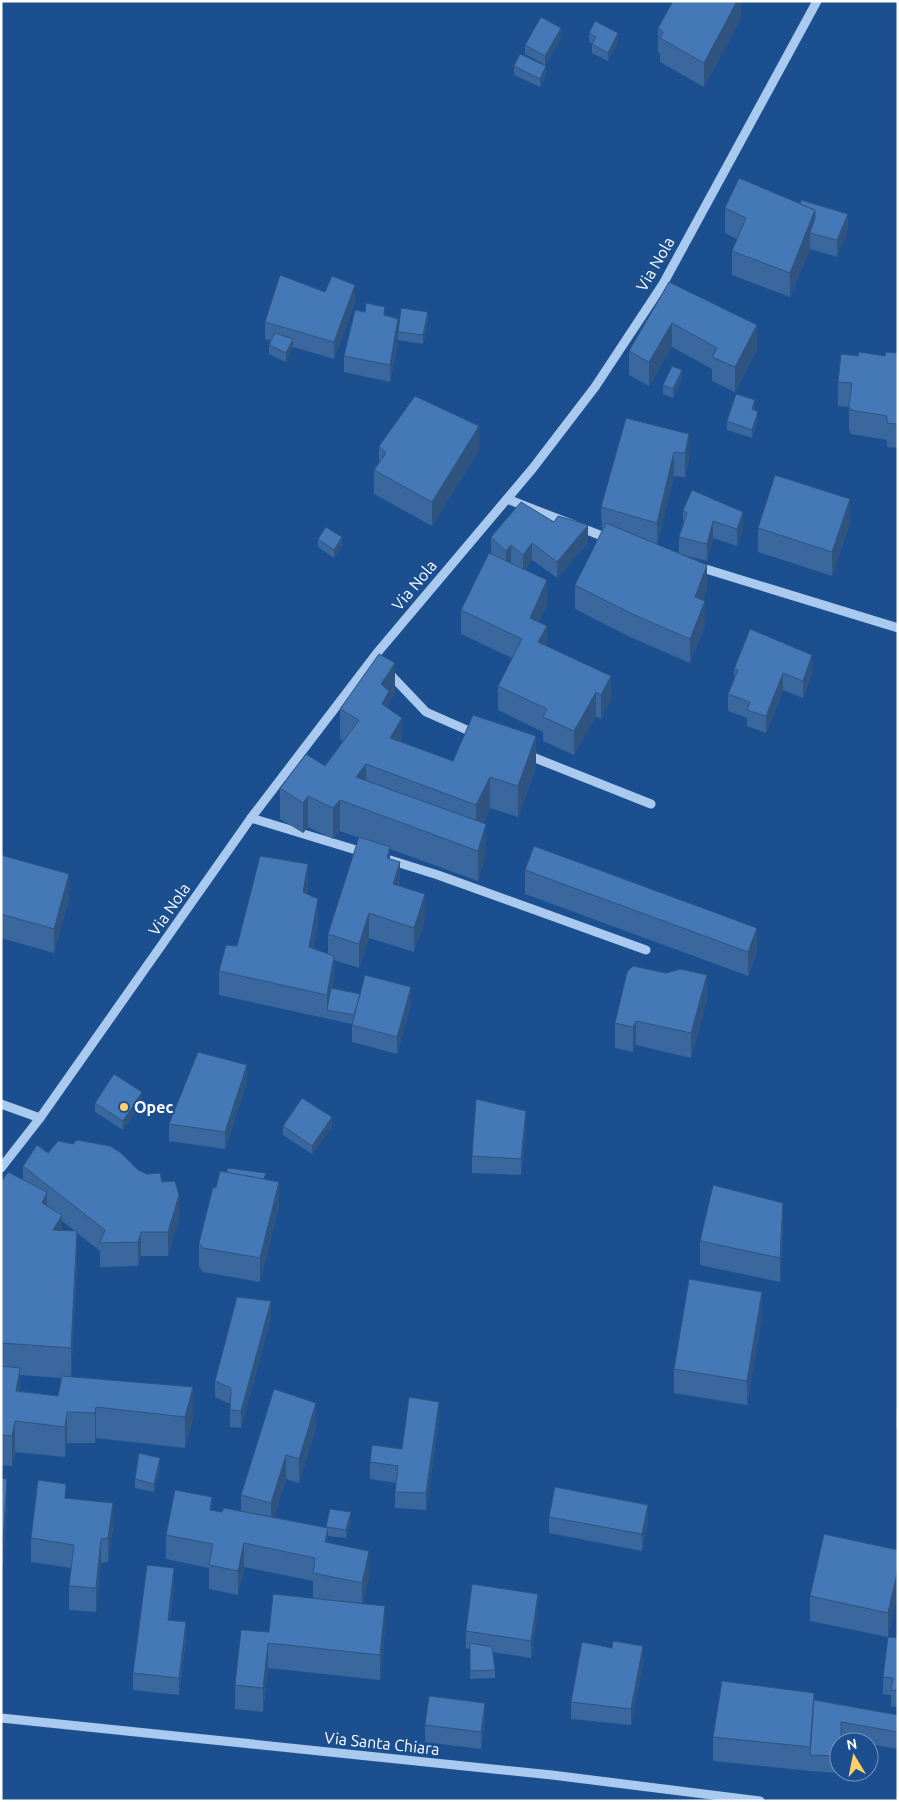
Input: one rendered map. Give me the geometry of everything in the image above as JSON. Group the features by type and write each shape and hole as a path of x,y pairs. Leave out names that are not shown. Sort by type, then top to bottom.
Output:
{"street":[{"name":"Via Nola","path":"1,1168 40,1118 251,818 377,653 507,499 595,387 663,284 817,1"},
{"path":"507,499 618,542"},
{"path":"688,564 898,628"},
{"path":"377,653 384,668 426,712 482,736"},
{"path":"518,751 652,804"},
{"path":"251,818 447,878 646,950"},
{"path":"1,1104 40,1118"},
{"name":"Via Santa Chiara","path":"1,1718 552,1775 760,1801"}],"building":[{"path":"673,1 737,1 704,63 660,38 663,32 658,28"},
{"path":"541,17 561,28 545,56 525,45"},
{"path":"595,21 618,33 608,53 592,44 596,37 589,33"},
{"path":"520,54 546,66 540,79 514,66"},
{"path":"739,178 815,210 790,273 732,251 746,218 725,208"},
{"path":"801,200 848,214 837,240 810,233 815,218 815,210 800,204"},
{"path":"280,275 325,292 332,276 355,285 334,342 265,322"},
{"path":"669,282 757,325 735,367 712,357 717,348 672,323 649,362 629,351"},
{"path":"366,303 385,307 384,315 398,319 390,365 344,356 355,310 365,312"},
{"path":"401,308 428,312 423,335 398,332"},
{"path":"275,333 293,339 286,353 269,345"},
{"path":"859,352 885,356 886,352 898,353 898,424 887,423 887,416 851,410 849,405 852,383 838,382 841,354 858,356"},
{"path":"672,366 682,370 673,389 663,385"},
{"path":"736,394 755,400 752,409 758,412 752,430 727,421"},
{"path":"415,396 479,426 432,502 374,470 386,453 379,446"},
{"path":"626,418 689,434 685,453 674,452 657,523 601,507"},
{"path":"775,475 850,499 832,552 758,528"},
{"path":"692,490 743,512 737,529 713,521 707,544 679,537 687,513 683,510"},
{"path":"521,502 554,522 558,516 588,525 557,562 532,543 523,555 511,545 506,551 491,537"},
{"path":"606,523 707,565 695,597 705,601 690,639 630,613 575,585"},
{"path":"326,527 342,537 334,550 318,539"},
{"path":"489,553 547,580 530,618 547,626 538,642 611,676 601,695 596,692 574,731 543,717 547,709 498,686 522,639 461,610"},
{"path":"750,629 812,655 803,681 783,673 766,716 747,710 750,702 728,694 738,670 734,669"},
{"path":"379,654 395,663 381,684 389,691 382,704 402,718 390,738 453,761 473,715 536,736 518,786 490,777 476,805 366,764 356,777 486,824 478,851 340,800 333,808 308,796 303,803 280,788 306,754 325,766 359,720 340,709"},
{"path":"359,837 390,847 387,858 400,862 393,884 425,894 414,928 369,913 359,944 328,934"},
{"path":"534,846 757,928 748,952 525,870"},
{"path":"1,855 69,874 54,929 1,914"},
{"path":"260,856 308,864 303,892 318,899 309,947 334,956 327,995 219,971 226,945 237,946"},
{"path":"633,966 666,973 680,969 707,975 691,1033 636,1021 633,1027 615,1023 627,972"},
{"path":"365,975 411,987 397,1037 352,1025"},
{"path":"331,988 360,994 354,1015 327,1010"},
{"path":"198,1052 247,1065 225,1132 169,1124"},
{"path":"114,1074 142,1092 123,1121 95,1103"},
{"path":"302,1098 332,1117 312,1146 283,1126"},
{"path":"476,1099 526,1111 521,1159 472,1156"},
{"path":"77,1140 110,1146 121,1153 138,1170 147,1174 160,1173 162,1182 175,1181 179,1195 168,1232 141,1232 138,1242 100,1243 105,1230 23,1166 37,1145 48,1153 58,1141 73,1144"},
{"path":"227,1168 266,1173 264,1179 227,1173"},
{"path":"220,1171 279,1182 260,1258 203,1248 199,1243 213,1187 216,1188"},
{"path":"8,1172 47,1192 42,1203 62,1215 53,1230 77,1231 71,1348 1,1343 1,1182"},
{"path":"713,1185 783,1203 780,1258 700,1241"},
{"path":"689,1279 762,1292 747,1381 674,1369"},
{"path":"237,1297 271,1301 241,1411 230,1410 231,1388 215,1381"},
{"path":"1,1366 20,1368 16,1391 58,1396 62,1376 193,1387 185,1417 96,1407 95,1413 67,1412 65,1427 15,1421 12,1436 1,1435"},
{"path":"274,1389 316,1403 299,1459 286,1455 271,1503 241,1495"},
{"path":"409,1397 439,1402 426,1493 395,1492 398,1466 370,1462 372,1445 402,1449"},
{"path":"139,1453 160,1458 154,1484 135,1479"},
{"path":"1,1478 7,1479 3,1542 1,1542"},
{"path":"38,1480 66,1484 65,1498 113,1503 108,1538 101,1539 96,1588 69,1586 74,1545 31,1538"},
{"path":"555,1487 648,1505 642,1534 549,1517"},
{"path":"175,1490 212,1497 210,1510 222,1512 224,1508 328,1528 325,1542 369,1551 362,1583 313,1573 315,1558 244,1543 238,1571 209,1565 213,1544 166,1535"},
{"path":"330,1509 351,1512 346,1530 326,1527"},
{"path":"824,1534 898,1550 898,1569 888,1613 810,1596"},
{"path":"147,1565 174,1568 168,1620 186,1622 179,1678 133,1673"},
{"path":"472,1584 538,1594 531,1641 466,1631"},
{"path":"273,1594 385,1606 380,1655 268,1643 263,1688 235,1685 241,1630 269,1632"},
{"path":"888,1637 898,1638 898,1691 891,1690 893,1678 883,1677"},
{"path":"613,1641 643,1646 631,1709 571,1702 582,1642 612,1648"},
{"path":"470,1643 492,1647 495,1670 470,1671"},
{"path":"722,1681 814,1693 810,1747 713,1737"},
{"path":"429,1696 485,1703 481,1732 425,1725"},
{"path":"814,1700 898,1715 898,1732 841,1722 841,1732 829,1732 829,1756 810,1755"}],"place":[{"name":"Opec","path":"124,1107"}]}
